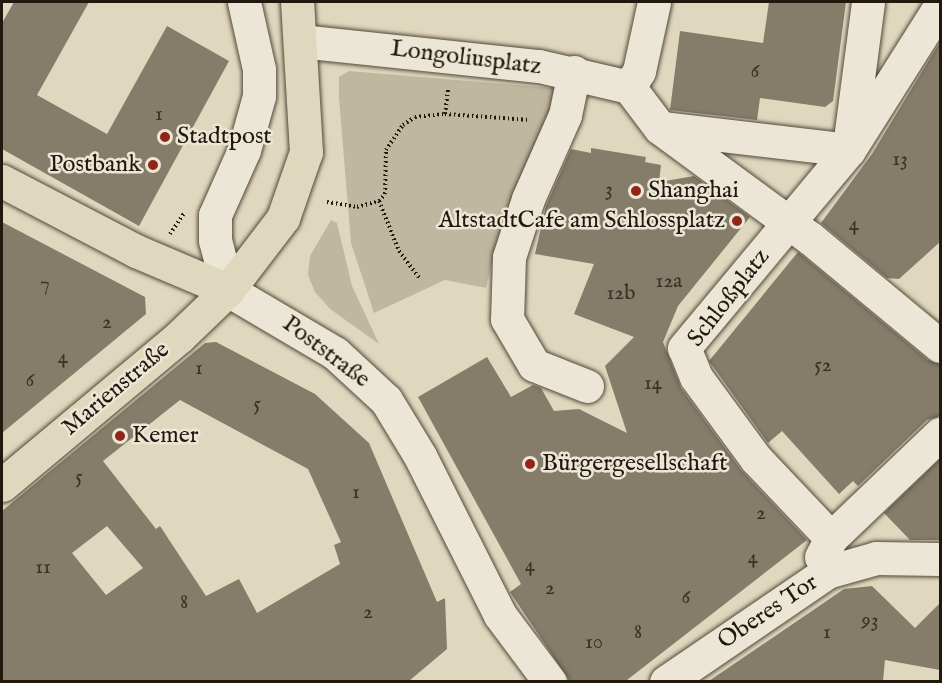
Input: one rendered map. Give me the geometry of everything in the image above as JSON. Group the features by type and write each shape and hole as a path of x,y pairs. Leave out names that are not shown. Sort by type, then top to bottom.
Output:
{"main road":[{"name":"Marienstraße","path":"2,485 165,349 228,290 283,218 298,179 307,119 297,2"},
{"name":"Poststraße","path":"2,181 136,251 228,290"}],"street":[{"path":"228,290 214,240 214,215 254,120 259,69 244,2"},
{"path":"654,2 639,71 629,87 660,128 788,223 940,346"},
{"path":"660,128 849,150 868,2"},
{"name":"Schloßplatz","path":"831,538 756,459 696,377 684,348 849,150 940,6"},
{"name":"Longoliusplatz","path":"300,41 574,72 629,87"},
{"path":"574,72 560,125 509,257 507,319 534,365 587,386"},
{"name":"Poststraße","path":"228,290 335,353 386,400 415,446 500,615 550,681"},
{"path":"808,583 831,538 940,434"},
{"name":"Oberes Tor","path":"666,681 808,583 845,565 876,558 940,559"}],"path":[{"path":"327,202 357,207 379,201 385,194 386,150 403,125 415,117 457,115 560,125"},
{"path":"379,201 399,251 421,280"}],"shaded area":[{"path":"349,71 563,89 497,243 486,288 445,280 374,313 351,243 339,98 339,77"},
{"path":"331,220 337,223 352,286 379,344 330,309 315,292 308,275 310,256"}],"building":[{"path":"14,2 89,2 37,95 107,134 167,26 229,61 139,226 2,149 2,23"},
{"path":"769,2 846,2 833,101 825,107 760,98 757,120 670,110 680,31 763,43"},
{"path":"940,42 940,242 899,279 887,278 821,223 872,154"},
{"path":"591,148 646,157 645,162 661,165 659,182 694,176 750,217 678,306 663,342 681,388 741,470 807,540 627,680 569,680 510,592 521,584 418,397 487,357 511,397 533,385 541,388 554,411 579,409 627,433 605,366 634,337 574,314 594,264 535,254 546,206 571,149 591,153"},
{"path":"2,222 145,297 146,314 2,433"},
{"path":"798,252 928,360 940,364 940,416 927,420 858,486 853,481 839,494 782,431 768,443 709,361"},
{"path":"216,342 315,394 369,443 437,602 445,598 447,649 409,681 2,681 2,511 205,343","holes":["180,400 308,469 341,542 334,545 340,564 257,613 239,579 206,596 160,526 156,529 103,461","107,526 143,568 106,595 72,553"]},
{"path":"940,459 940,540 910,540 884,513"},
{"path":"872,586 915,628 940,603 940,670 885,660 883,681 709,681 844,589"}],"place":[{"name":"Stadtpost","path":"165,137"},
{"name":"Postbank","path":"153,165"},
{"name":"Shanghai","path":"636,191"},
{"name":"AltstadtCafe am Schlossplatz","path":"737,221"},
{"name":"Kemer","path":"120,436"},
{"name":"Bürgergesellschaft","path":"530,464"}]}
